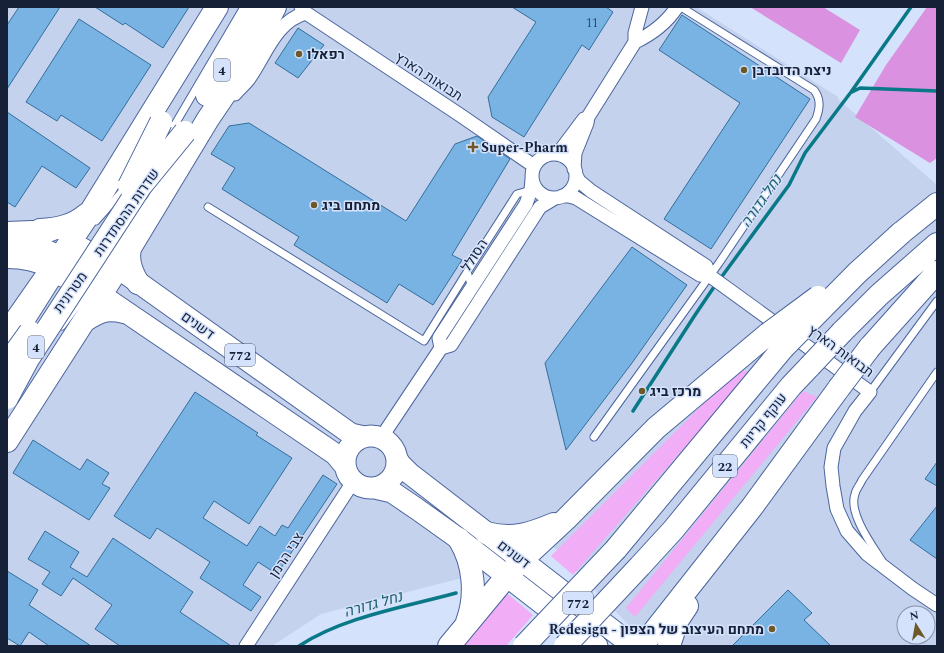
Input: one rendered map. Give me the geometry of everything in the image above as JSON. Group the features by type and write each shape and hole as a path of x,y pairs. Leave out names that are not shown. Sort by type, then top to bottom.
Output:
{"highway":[{"path":"11,324 73,249 217,7"},
{"name":"שדרות ההסתדרות","path":"9,369 133,179 161,122 228,7"},
{"name":"שדרות ההסתדרות","path":"7,398 28,359 140,187 185,132 260,7"},
{"path":"7,441 84,321 100,279 130,249 208,120 248,60 275,7"},
{"name":"22","path":"524,646 616,549 767,366 775,341 937,204"},
{"path":"40,230 67,227 78,221 73,249"},
{"name":"עוקף קריות","path":"565,646 673,530 791,386 879,295 937,244"},
{"path":"9,246 29,246 42,249 73,249 100,279"},
{"path":"130,249 128,256 129,261 138,283"},
{"path":"640,646 652,634 738,524 870,347 937,272"},
{"path":"84,321 93,314 108,310 124,312"},
{"path":"449,646 522,560 566,519 656,428 775,341"},
{"path":"486,533 507,536 525,535 566,519"},
{"path":"669,646 678,621 738,524"},
{"path":"458,539 467,555 472,582 473,600 470,615 465,626"}],"main road":[{"name":"דשנים","path":"100,279 138,283 351,434 373,437"},
{"name":"772","path":"100,279 124,312 335,454 349,474"},
{"path":"373,437 386,441 394,448 397,459 396,471 393,477 382,486 375,488 360,486 349,474 344,460 348,449 356,440 373,437"},
{"name":"דשנים","path":"397,459 409,473 633,646"},
{"name":"דשנים","path":"375,488 392,492 458,539 597,646"}],"street":[{"path":"588,117 582,120 560,151 543,157 532,178 537,190 542,194 548,197 558,197 568,193 572,188 575,172 575,153 588,117 635,42 642,7"},
{"path":"635,42 644,38 662,25 677,7"},
{"path":"208,120 248,80 280,29 303,10"},
{"name":"תבואות הארץ","path":"303,10 460,116 532,178"},
{"path":"555,154 567,158 575,172"},
{"name":"תבואות הארץ","path":"575,172 579,181 591,191 706,266 712,277"},
{"name":"הסולל","path":"441,348 440,338 526,204 532,178"},
{"name":"תבואות הארץ","path":"558,197 569,196 576,198 700,275 712,277 870,392 855,411 834,448 831,467 837,509 847,531 867,554 913,589 937,605"},
{"name":"הסולל","path":"373,437 441,348 451,345 540,207 558,197"},
{"path":"9,246 25,228 40,230 73,249"},
{"name":"צבי הרמן","path":"246,646 349,474"}],"lane":[{"path":"160,148 244,7"},
{"path":"594,437 712,277 816,119 819,110 820,103 818,95 814,90 681,7"},
{"name":"מטרונית","path":"57,332 100,279 130,228 140,208 152,162 156,155"},
{"name":"מטרונית","path":"9,369 19,342 73,249 117,196 152,162"},
{"path":"208,206 424,341 517,194 532,178"},
{"path":"467,272 472,287"},
{"path":"870,392 937,301"},
{"path":"9,369 39,352 48,342"},
{"path":"888,570 858,523 854,509 854,495 862,480 937,372"}],"shaded area":[{"name":"מרכז ביג","path":"7,7 696,7 838,97 838,99 937,185 937,646 649,646 539,532 525,522 462,578 321,614 272,646 7,646"},
{"path":"750,7 823,7 860,30 841,63"},
{"path":"927,7 937,7 937,158 930,163 855,117 886,65"},
{"path":"739,368 750,373 573,575 551,556"},
{"path":"803,391 817,397 635,617 626,608"},
{"path":"504,591 533,615 506,646 464,646"}],"building":[{"path":"19,7 60,7 7,89 7,25"},
{"path":"95,7 189,7 163,48 125,23 123,25"},
{"path":"512,7 606,7 613,12 589,50 582,45 524,137 492,117 488,97 536,22"},
{"path":"682,15 810,99 711,249 664,219 740,103 659,50"},
{"path":"79,19 151,65 102,141 61,115 57,121 26,102"},
{"name":"רפאלו","path":"298,28 324,45 298,78 275,63"},
{"path":"7,112 90,168 76,188 42,166 15,207 7,202"},
{"name":"מתחם ביג","path":"249,123 406,221 455,144 477,136 510,159 452,255 462,260 433,305 399,284 387,303 294,245 299,237 222,189 235,168 211,154 229,126"},
{"path":"632,247 687,285 632,363 566,450 545,363"},
{"path":"195,392 258,433 256,435 292,458 249,524 214,501 203,518 247,546 260,526 275,536 282,525 288,528 323,475 337,484 277,574 258,562 243,585 261,597 251,611 200,578 210,562 157,528 150,539 114,516"},
{"path":"33,440 80,470 87,459 109,473 102,484 110,488 89,520 13,473"},
{"path":"937,462 937,486 925,479"},
{"path":"937,506 937,559 910,540"},
{"path":"45,531 79,552 70,567 87,577 113,538 193,592 180,612 231,646 120,646 95,629 112,605 73,578 61,596 42,584 50,572 28,559"},
{"path":"7,571 38,590 29,605 91,646 49,646 29,632 20,646 7,638"},
{"name":"Redesign - מתחם העיצוב של הצפון","path":"788,590 812,613 804,620 831,646 732,646"}],"waterway":[{"name":"נחל גדורה","path":"720,279 789,185 805,153 851,92 911,7"},
{"path":"852,92 860,88 937,91"},
{"name":"נחל גדורה","path":"633,411 716,284"},
{"name":"נחל גדורה","path":"299,646 335,627 355,620 456,593"}],"place":[{"name":"רפאלו","path":"299,54"},
{"name":"ניצת הדובדבן","path":"744,70"},
{"name":"Super-Pharm","path":"473,147"},
{"name":"מתחם ביג","path":"314,205"},
{"name":"מרכז ביג","path":"642,391"},
{"name":"Redesign - מתחם העיצוב של הצפון","path":"772,629"}]}
